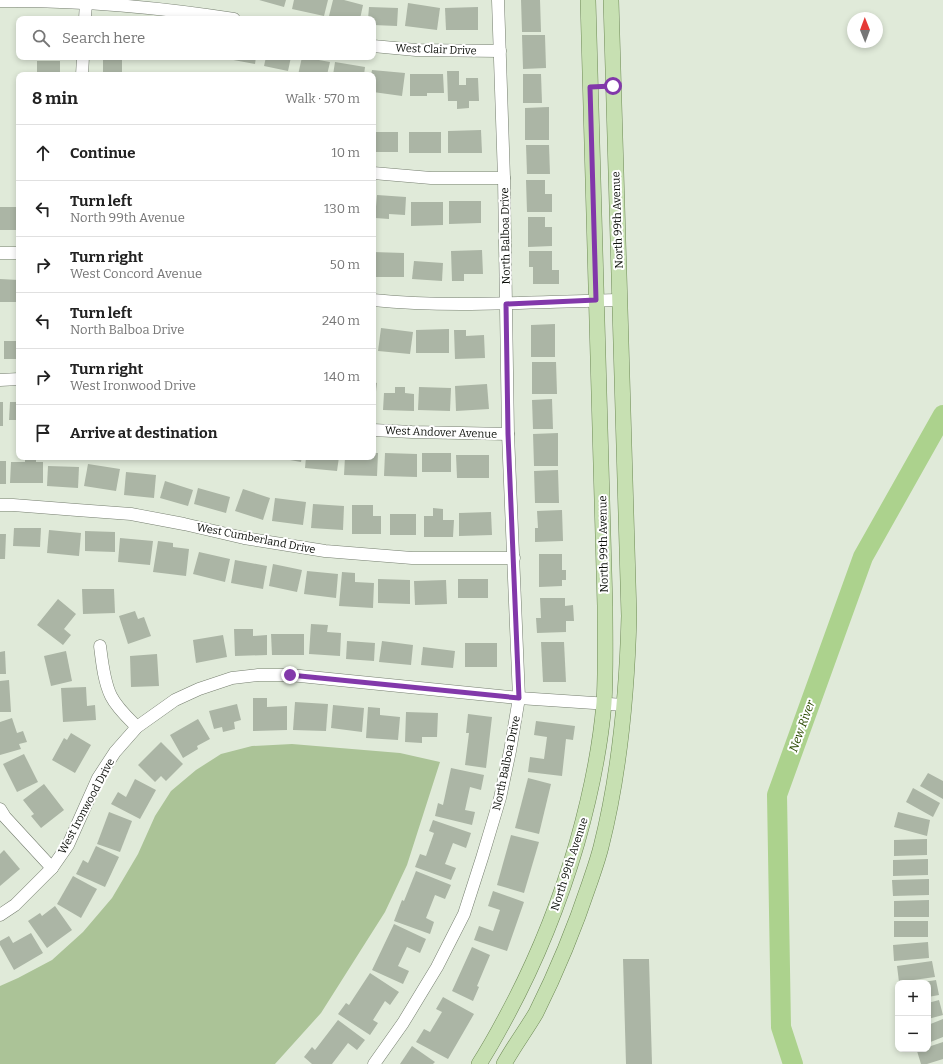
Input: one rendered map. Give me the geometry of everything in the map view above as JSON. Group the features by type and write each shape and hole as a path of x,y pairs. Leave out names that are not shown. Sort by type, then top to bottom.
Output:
{"main road":[{"name":"North 99th Avenue","path":"479,1064 513,1004 531,968 544,939 566,878 586,812 599,744 604,704 605,606 588,0"},
{"name":"North 99th Avenue","path":"504,1064 535,1014 563,955 582,908 601,848 609,811 624,705 628,662 628,616 611,0"},
{"path":"590,87 613,86"}],"street":[{"path":"0,0 86,2 180,11 214,16"},
{"name":"North Balboa Drive","path":"374,1064 403,1023 433,973 464,914 500,798 510,752 519,698 508,434 504,178 498,0"},
{"path":"85,16 86,2"},
{"name":"West Clair Drive","path":"376,46 416,50 500,51"},
{"path":"82,72 83,60"},
{"path":"376,173 431,178 504,178"},
{"path":"0,253 16,253"},
{"path":"376,300 433,304 506,304 620,300"},
{"path":"0,380 16,379"},
{"name":"West Andover Avenue","path":"376,430 508,434"},
{"name":"West Cumberland Drive","path":"0,505 63,508 131,514 184,524 244,538 325,551 412,558 514,558"},
{"path":"100,646 103,671 111,696 121,711 137,727"},
{"name":"West Ironwood Drive","path":"0,915 15,905 52,868 68,845 98,778 115,752 137,727 175,700 199,689 232,678 258,675 290,675 519,698 624,705"},
{"path":"0,809 5,817 52,868"}],"green space":[{"path":"292,744 400,753 440,762 407,865 385,912 321,1013 275,1064 0,1064 0,986 52,960 83,932 112,898 138,854 155,816 171,791 196,770 221,754 252,746"}],"building":[{"path":"259,0 286,0 284,7"},
{"path":"294,0 328,0 324,16 292,9"},
{"path":"333,0 344,0 363,5 361,16 329,16"},
{"path":"521,0 540,0 541,32 522,32"},
{"path":"408,3 440,8 437,30 405,26"},
{"path":"369,7 398,8 397,26 376,25 376,16 368,16"},
{"path":"478,7 478,30 446,30 445,8"},
{"path":"522,35 545,35 546,68 523,69"},
{"path":"103,60 122,60 122,72 103,72"},
{"path":"233,60 256,60 255,64"},
{"path":"265,60 290,60 288,71 264,66"},
{"path":"301,60 319,60 330,62 328,72 299,72"},
{"path":"37,61 60,61 60,72 37,72"},
{"path":"335,62 365,67 364,72 333,72"},
{"path":"372,70 405,73 402,96 376,92 376,72 372,72"},
{"path":"447,71 459,71 459,85 466,85 466,78 478,78 479,101 469,101 469,108 457,109 457,101 448,101"},
{"path":"410,74 443,74 444,93 427,93 427,96 410,96"},
{"path":"523,74 541,74 542,103 523,103"},
{"path":"549,107 549,140 525,140 525,108"},
{"path":"481,130 482,153 448,153 448,131"},
{"path":"376,132 398,132 398,152 376,152"},
{"path":"409,132 441,132 441,153 409,153"},
{"path":"526,145 549,145 550,174 527,174"},
{"path":"526,180 545,180 545,194 552,194 552,212 527,212"},
{"path":"377,195 406,197 405,215 389,214 389,219 376,218"},
{"path":"449,201 481,201 481,223 449,224"},
{"path":"411,202 443,202 443,225 411,226"},
{"path":"0,207 16,207 16,230 0,230"},
{"path":"528,217 545,217 545,227 552,227 552,246 528,247"},
{"path":"482,250 483,274 464,274 464,281 452,281 451,251"},
{"path":"529,251 552,251 552,270 559,270 559,284 533,284 533,267 529,267"},
{"path":"376,252 404,253 404,277 376,277"},
{"path":"414,261 443,263 442,281 412,279"},
{"path":"0,279 16,280 16,302 0,302"},
{"path":"555,324 555,357 531,357 531,325"},
{"path":"381,328 413,332 410,354 378,351"},
{"path":"449,329 449,353 416,353 416,330"},
{"path":"454,330 466,330 466,336 484,335 485,358 455,359"},
{"path":"4,341 16,341 16,359 4,359"},
{"path":"532,362 556,362 557,394 532,394"},
{"path":"487,384 489,409 456,411 455,386"},
{"path":"395,387 405,387 405,393 414,394 414,411 383,410 384,393 395,393"},
{"path":"419,387 451,388 450,411 418,410"},
{"path":"552,399 553,429 533,429 532,400"},
{"path":"0,402 3,402 3,426 0,426"},
{"path":"10,402 16,402 16,420 9,420"},
{"path":"558,433 558,466 534,466 533,434"},
{"path":"376,453 378,453 377,476 344,475 345,460 376,460"},
{"path":"385,453 417,454 417,477 384,476"},
{"path":"422,453 451,453 451,472 422,472"},
{"path":"456,455 489,455 489,478 457,478"},
{"path":"25,460 36,460 36,462 43,462 43,483 10,483 11,462 25,462"},
{"path":"290,460 301,460 301,462"},
{"path":"306,460 339,460 337,471 305,468"},
{"path":"0,461 6,461 6,484 0,484"},
{"path":"88,464 120,469 116,491 84,486"},
{"path":"48,466 79,467 78,488 47,486"},
{"path":"558,470 559,503 535,503 534,471"},
{"path":"126,472 156,475 154,498 124,495"},
{"path":"165,481 193,490 188,506 160,498"},
{"path":"198,488 230,497 226,513 194,504"},
{"path":"243,489 270,498 263,520 235,511"},
{"path":"275,498 306,502 303,525 272,521"},
{"path":"313,504 344,506 343,530 311,528"},
{"path":"352,505 373,505 373,516 381,516 381,534 352,534"},
{"path":"433,508 443,509 443,520 454,520 453,537 424,537 424,516 433,516"},
{"path":"562,510 563,541 535,542 535,528 538,528 537,511"},
{"path":"491,512 492,535 459,536 459,513"},
{"path":"390,514 416,514 416,535 390,535"},
{"path":"14,528 41,528 40,547 13,546"},
{"path":"49,530 81,533 79,556 47,553"},
{"path":"85,531 115,532 115,552 85,551"},
{"path":"0,534 6,534 5,559 0,559"},
{"path":"120,538 153,541 150,565 118,562"},
{"path":"158,541 173,543 173,547 189,549 186,576 153,572"},
{"path":"199,552 230,559 225,582 193,574"},
{"path":"539,554 562,554 562,570 566,570 566,580 562,580 562,586 539,587"},
{"path":"235,560 267,566 263,589 231,583"},
{"path":"273,564 302,570 297,592 269,586"},
{"path":"307,571 338,574 336,598 304,594"},
{"path":"342,572 355,573 355,582 374,583 373,608 339,606"},
{"path":"378,579 410,580 410,604 378,603"},
{"path":"458,579 488,579 488,598 458,598"},
{"path":"446,580 447,604 415,605 414,581"},
{"path":"82,589 114,589 115,613 83,614"},
{"path":"540,598 565,598 565,606 573,605 574,621 566,621 566,632 537,633 536,618 541,618"},
{"path":"58,599 76,614 64,629 71,635 63,645 37,625"},
{"path":"135,611 138,619 144,617 151,636 128,644 119,616"},
{"path":"311,624 328,625 327,632 341,633 340,656 309,654"},
{"path":"234,629 253,629 253,636 267,635 267,655 235,656"},
{"path":"271,634 304,634 304,655 272,655"},
{"path":"223,635 227,657 196,663 193,640"},
{"path":"347,641 375,643 374,661 346,659"},
{"path":"382,641 413,645 411,665 379,662"},
{"path":"541,642 564,642 566,682 543,682"},
{"path":"465,643 497,643 497,667 465,667"},
{"path":"423,647 455,651 453,668 421,665"},
{"path":"5,651 6,674 0,674 0,652"},
{"path":"66,651 72,681 51,686 44,656"},
{"path":"157,654 159,686 131,687 130,656"},
{"path":"9,680 11,712 0,712 0,681"},
{"path":"86,687 87,706 95,705 96,720 63,722 61,688"},
{"path":"253,698 267,698 267,707 287,706 287,730 253,731"},
{"path":"295,702 328,704 326,731 293,730"},
{"path":"237,704 241,720 234,722 235,729 223,732 222,727 214,729 209,711"},
{"path":"333,705 364,708 362,732 331,728"},
{"path":"368,707 380,708 380,715 400,717 398,740 366,738"},
{"path":"406,712 438,713 437,737 422,737 422,743 405,742"},
{"path":"468,714 492,717 486,768 465,765 469,733 466,733"},
{"path":"12,718 17,733 23,731 27,742 19,744 21,749 0,755 0,722"},
{"path":"198,719 210,739 197,746 198,749 183,758 170,735"},
{"path":"536,721 575,726 573,740 566,739 562,776 528,772 530,757 544,759 547,737 534,735"},
{"path":"71,733 91,745 75,773 52,760 64,738 67,740"},
{"path":"161,742 183,764 166,781 161,776 155,782 138,765"},
{"path":"24,754 38,782 17,792 3,764"},
{"path":"451,768 484,775 481,790 470,787 465,810 475,812 472,825 435,816 438,803 443,805"},
{"path":"928,773 943,781 943,799 920,786"},
{"path":"528,778 551,784 539,834 515,828"},
{"path":"135,779 156,790 140,819 111,804 118,792 126,797"},
{"path":"44,784 64,810 41,828 31,816 34,814 23,800"},
{"path":"913,788 940,803 933,817 906,802"},
{"path":"109,812 132,821 120,852 97,844"},
{"path":"898,812 930,820 927,836 894,827"},
{"path":"433,820 471,833 466,848 453,843 445,864 456,868 451,880 415,867 420,854 426,856 434,833 429,831"},
{"path":"511,835 539,842 524,893 497,885"},
{"path":"927,839 927,855 894,856 894,840"},
{"path":"96,846 119,857 105,887 76,874 83,860 88,863"},
{"path":"4,850 20,869 0,886 0,854"},
{"path":"928,859 928,875 893,876 893,860"},
{"path":"416,871 451,885 445,899 435,895 426,918 434,922 430,934 394,921"},
{"path":"73,876 97,889 81,918 57,904"},
{"path":"929,879 929,895 893,896 892,880"},
{"path":"493,891 524,902 507,951 474,940 479,926 493,931 500,910 488,906"},
{"path":"929,900 929,917 894,917 894,901"},
{"path":"55,906 72,930 47,948 28,921 40,913 42,916"},
{"path":"894,921 928,921 928,937 894,937"},
{"path":"394,924 426,939 420,953 407,947 398,966 409,971 403,984 372,970"},
{"path":"31,933 43,953 14,970 0,945 0,941 9,936 13,943"},
{"path":"928,942 929,958 894,961 893,945"},
{"path":"472,947 490,955 477,986 479,987 473,1001 452,991"},
{"path":"623,959 649,959 652,1064 626,1064"},
{"path":"932,961 935,977 913,980 899,980 897,966"},
{"path":"370,973 399,992 390,1005 385,1001 373,1020 378,1023 370,1035 338,1014 346,1003 349,1005"},
{"path":"936,980 939,995 931,996 931,981"},
{"path":"443,997 474,1014 448,1059 416,1042 424,1029 430,1032 442,1012 436,1009"},
{"path":"939,1000 943,1015 931,1018 931,1002"},
{"path":"943,1019 943,1037 931,1042 931,1024"},
{"path":"338,1020 365,1040 357,1050 348,1043 332,1064 312,1064 304,1057 312,1047 315,1050"},
{"path":"943,1042 943,1059 927,1064 921,1064 917,1052 931,1052 931,1046"},
{"path":"412,1046 435,1062 433,1064 400,1064"}],"waterway":[{"name":"New River","path":"793,1064 781,1027 777,795 863,557 943,415"}],"route":[{"path":"290,675 519,698 508,434 506,304 596,300 590,87 613,86"}]}
